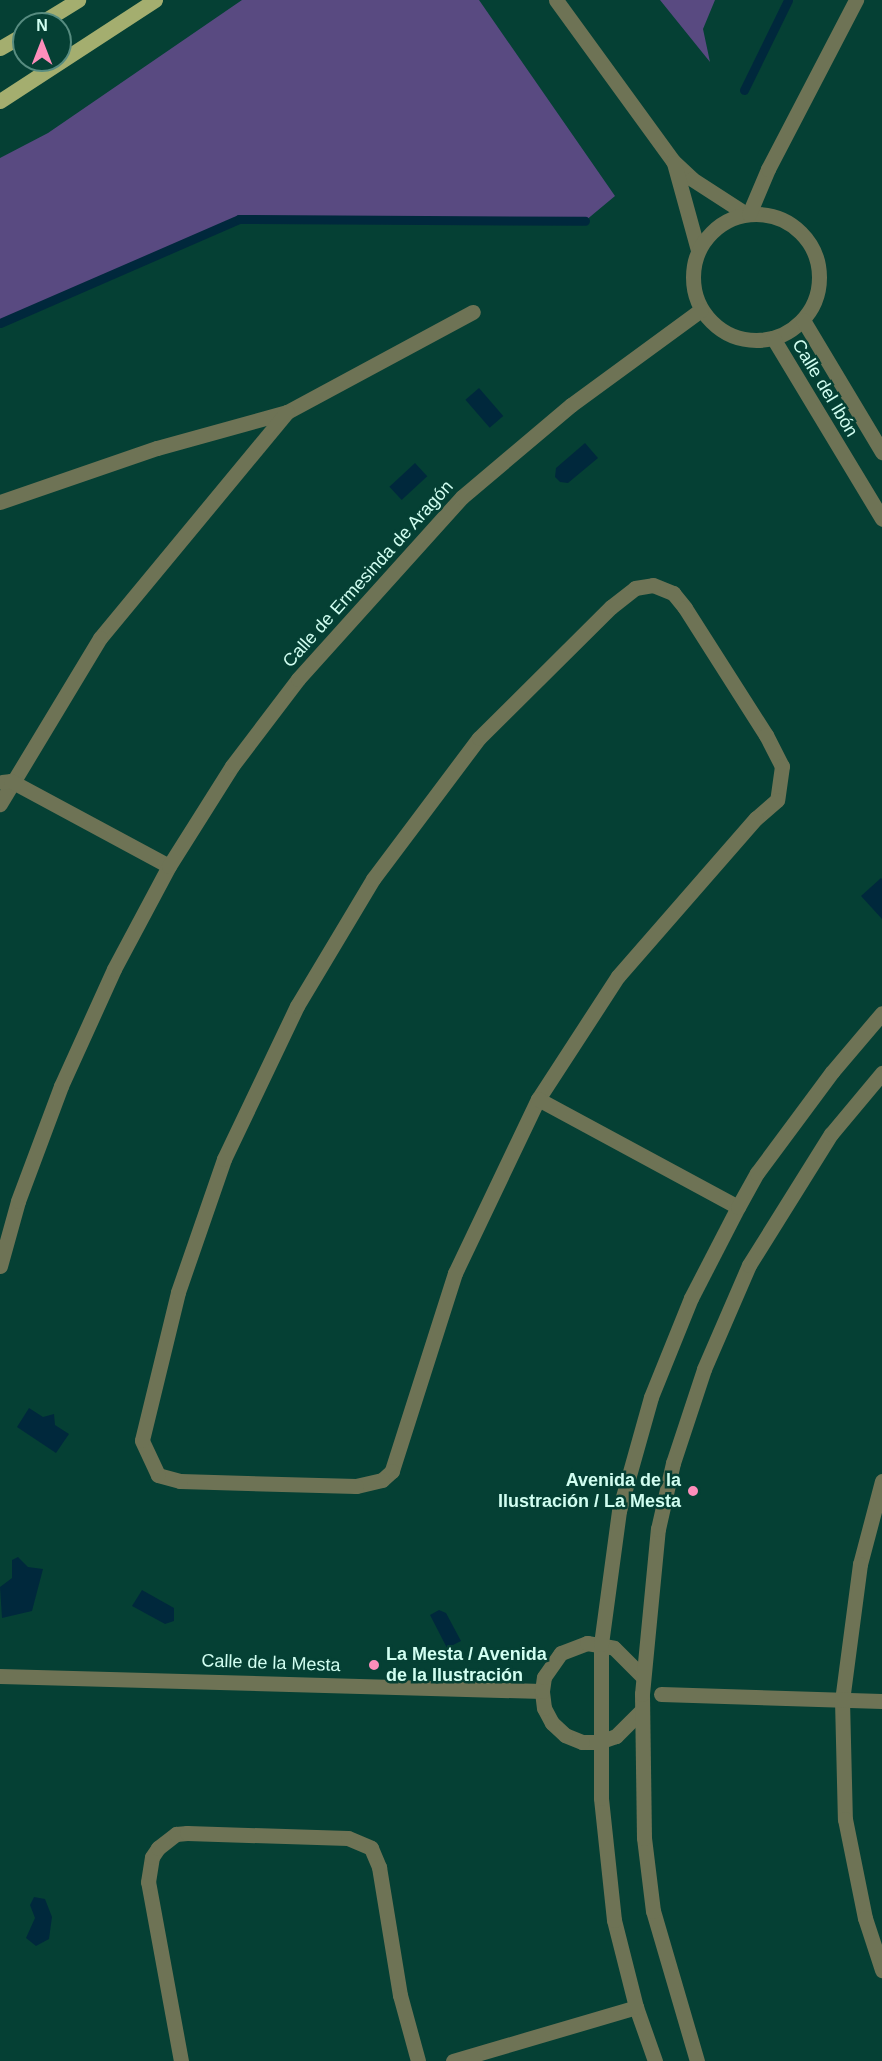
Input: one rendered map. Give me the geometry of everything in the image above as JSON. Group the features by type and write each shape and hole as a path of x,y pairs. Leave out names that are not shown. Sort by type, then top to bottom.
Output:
{"main road":[{"path":"58,12 78,0"},
{"path":"0,101 154,0"}],"street":[{"path":"556,0 673,161 692,179 747,214"},
{"path":"747,214 856,0"},
{"path":"673,161 698,250 692,285 701,310 712,323 733,336 757,341 773,338 803,320 818,293 819,270 813,248 793,225 764,214 747,214 717,226 698,250"},
{"name":"Calle de Ermesinda de Aragón","path":"0,1266 18,1201 61,1086 114,969 170,866 232,766 298,679 462,497 571,405 701,310"},
{"path":"0,501 157,448 286,412 473,312"},
{"name":"Calle del Ibón","path":"803,320 882,452"},
{"name":"Calle del Ibón","path":"773,338 882,519"},
{"path":"0,804 6,782 100,638 286,412"},
{"path":"653,585 673,593 685,608 766,735 782,766 777,800 756,818 618,976 538,1099 454,1273 398,1458 387,1476 356,1486 180,1481 158,1475 142,1440 178,1292 224,1159 297,1006 373,879 479,738 611,606 635,588 653,585"},
{"path":"6,782 170,866"},
{"path":"655,2061 636,2007 614,1920 599,1742 601,1644 619,1511 634,1448 691,1298 738,1207 757,1173 832,1072 882,1013"},
{"path":"697,2061 666,1966 653,1911 644,1838 643,1677 658,1529 673,1463 704,1369 748,1265 782,1207 831,1134 882,1073"},
{"path":"538,1099 738,1207"},
{"path":"882,1481 860,1564 842,1700 845,1819 865,1918 882,1970"},
{"path":"642,1710 616,1736 599,1742 565,1735 544,1708 542,1690 544,1677 561,1653 573,1646 601,1644 625,1656 643,1677"},
{"name":"Calle de la Mesta","path":"0,1676 542,1690"},
{"path":"661,1694 882,1701"},
{"path":"180,2061 148,1882 152,1857 158,1848 176,1834 187,1833 348,1838 371,1848 379,1867 400,1995 418,2061"},
{"path":"453,2061 636,2007"}],"shaded area":[{"path":"242,0 479,0 615,196 585,221 239,219 0,323 0,158 48,133"},
{"path":"660,0 715,0 703,29 710,62"}],"water":[{"path":"479,388 503,416 490,428 465,400"},
{"path":"585,443 598,458 568,483 560,482 555,477 556,468"},
{"path":"415,463 427,476 402,500 389,487"},
{"path":"882,879 882,919 861,896"},
{"path":"29,1408 43,1417 54,1414 55,1425 69,1434 56,1453 17,1427"},
{"path":"18,1557 28,1567 43,1569 32,1611 2,1618 0,1587 12,1578 12,1560"},
{"path":"142,1590 174,1608 174,1621 165,1624 132,1606"},
{"path":"439,1610 446,1613 461,1641 447,1648 430,1615"},
{"path":"34,1897 45,1899 52,1917 49,1939 36,1946 26,1938 35,1918 30,1905"}],"waterway":[{"path":"744,90 788,0"},
{"path":"0,323 239,219 585,221"}],"place":[{"name":"Avenida de la Ilustración / La Mesta","path":"693,1491"},
{"name":"La Mesta / Avenida de la Ilustración","path":"374,1665"}]}
